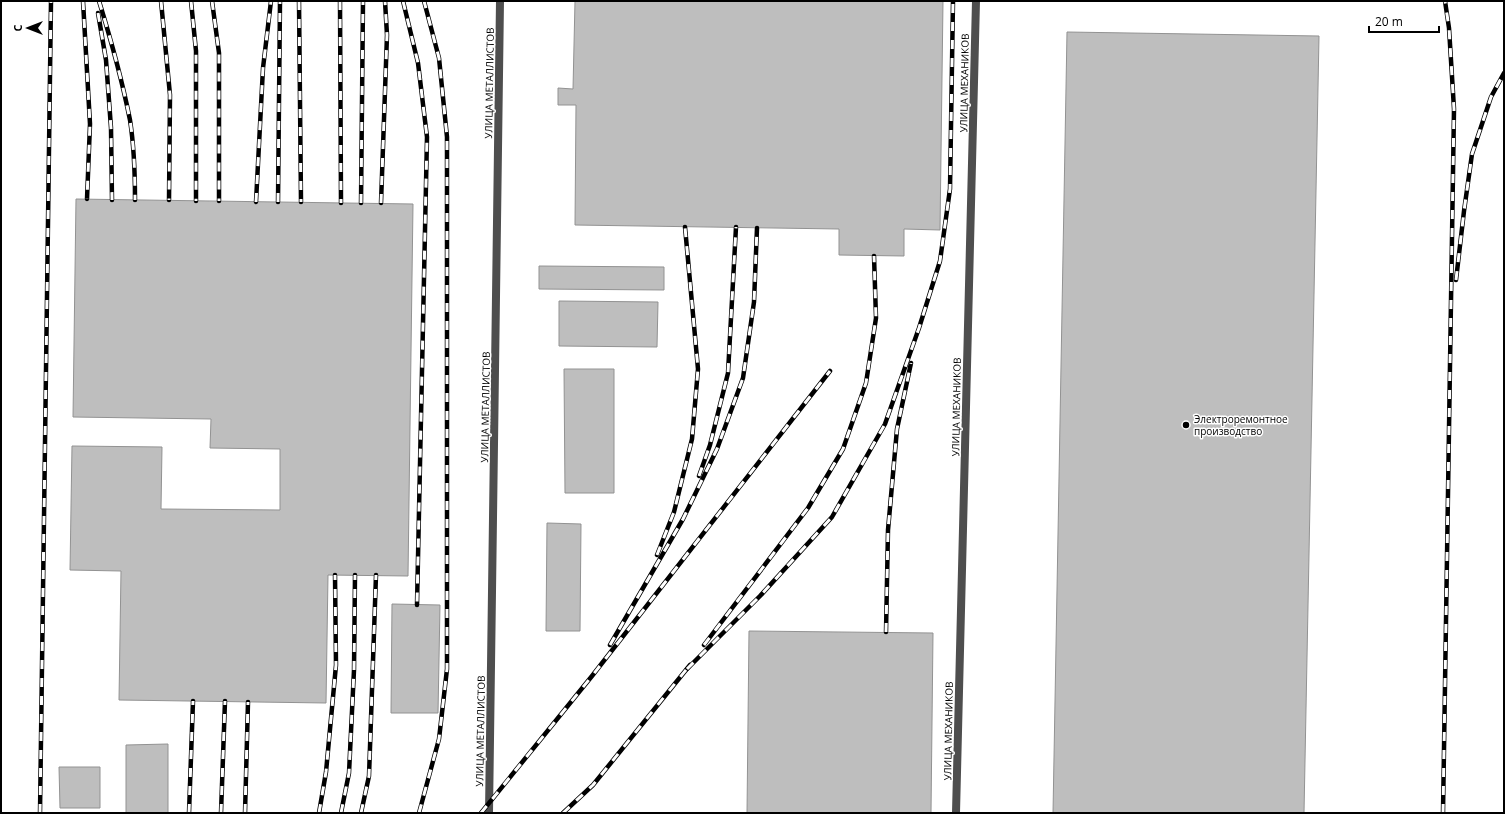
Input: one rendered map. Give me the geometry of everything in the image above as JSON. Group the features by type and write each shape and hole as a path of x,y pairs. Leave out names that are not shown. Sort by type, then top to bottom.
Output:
{"street":[{"name":"УЛИЦА МЕТАЛЛИСТОВ","path":"489,813 500,1"},
{"name":"УЛИЦА МЕХАНИКОВ","path":"956,813 976,1"}],"building":[{"path":"575,1 943,1 940,230 904,229 904,256 839,255 839,229 575,225 576,105 558,105 558,88 573,89"},
{"name":"Электроремонтное производство","path":"1067,32 1319,36 1304,813 1053,813"},
{"path":"76,199 413,204 408,576 328,575 326,703 119,700 121,571 70,570 72,446 162,447 161,509 280,510 280,449 210,448 211,419 73,417"},
{"path":"539,266 664,267 664,290 539,289"},
{"path":"559,301 658,302 657,347 559,346"},
{"path":"564,369 614,369 614,493 565,493"},
{"path":"547,523 581,524 580,631 546,631"},
{"path":"392,604 440,605 438,713 391,713"},
{"path":"749,631 933,633 931,813 747,813"},
{"path":"168,744 168,813 126,813 126,745"},
{"path":"59,767 100,767 100,808 60,808"}],"railway":[{"path":"40,813 51,1"},
{"path":"83,1 90,124 87,199"},
{"path":"99,1 116,60 130,120 134,160 135,200"},
{"path":"161,1 170,95 169,200"},
{"path":"191,1 196,51 196,201"},
{"path":"212,1 219,53 219,201"},
{"path":"256,202 263,68 271,1"},
{"path":"278,202 280,1"},
{"path":"299,1 301,202"},
{"path":"340,1 341,203"},
{"path":"361,203 363,1"},
{"path":"381,203 387,35 385,1"},
{"path":"403,1 418,63 427,137 417,605"},
{"path":"419,813 439,739 447,669 447,137 439,58 424,1"},
{"path":"687,669 760,596 832,517 885,424 919,328 940,261 950,189 953,1"},
{"path":"1443,813 1454,109 1449,28 1445,1"},
{"path":"98,13 106,60 111,128 112,200"},
{"path":"1456,280 1472,154 1491,97 1504,73"},
{"path":"657,555 674,512 692,439 698,369 685,227"},
{"path":"699,476 710,445 728,373 736,227"},
{"path":"610,645 683,519 717,449 743,378 754,302 757,228"},
{"path":"704,645 808,508 843,449 866,383 876,318 874,256"},
{"path":"886,632 888,530 897,429 911,363"},
{"path":"481,813 592,676 830,371"},
{"path":"319,813 326,772 336,665 335,575"},
{"path":"341,813 349,773 354,670 355,575"},
{"path":"361,813 369,776 376,575"},
{"path":"563,813 593,785 690,665"},
{"path":"189,813 193,701"},
{"path":"221,813 225,701"},
{"path":"245,813 248,702"}],"place":[{"name":"Электроремонтное производство","path":"1186,425"}]}
